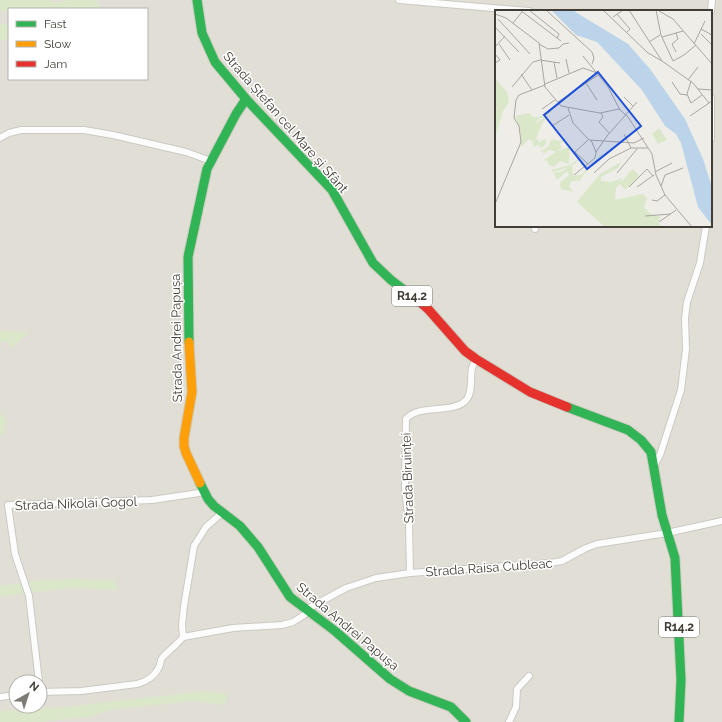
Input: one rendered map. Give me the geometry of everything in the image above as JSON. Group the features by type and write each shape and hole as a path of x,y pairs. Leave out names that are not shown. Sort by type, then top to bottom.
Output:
{"main road":[{"name":"Strada Ștefan cel Mare și Sfânt","path":"197,0 202,33 215,62 246,99 332,190 373,263 390,280 418,300 456,342 476,360 530,392 628,430 639,436 646,444 651,452 662,515 675,558 681,680 679,722"},
{"name":"Strada Andrei Papușa","path":"246,99 236,114 207,169 188,257 188,322 192,392 184,446 203,490 214,506 240,526 258,547 290,597 330,627 390,679 409,691 451,707 466,722"}],"street":[{"path":"399,0 517,10"},
{"path":"0,138 9,133 21,130 84,130 113,135 186,152 211,161"},
{"path":"654,466 660,455 681,390 686,349 685,312 700,263 706,227"},
{"name":"Strada Biruinței","path":"410,573 409,525 405,488 406,419 410,414 416,412 461,404 468,398 471,387 472,368 476,360"},
{"name":"Strada Nikolai Gogol","path":"38,674 29,596 15,554 8,505 152,500 199,493 203,490"},
{"path":"48,692 81,691 137,684 146,682 155,673 161,659 183,637 182,625 184,606 194,546 206,527 223,512"},
{"name":"Strada Raisa Cubleac","path":"183,637 233,628 282,625 293,622 299,619 311,607 346,588 376,578 410,573 550,563 562,561 586,548 597,544 667,533 722,521"},
{"path":"509,722 516,707 517,688 529,676"}],"shaded area":[{"path":"0,0 722,0 722,722 0,722"}],"green space":[{"path":"0,0 48,0 55,3 67,0 96,0 100,8 8,8 8,11 0,11"},
{"path":"8,24 8,39 0,40 0,25"},
{"path":"0,331 29,332 12,348 8,342 0,341"},
{"path":"0,413 6,420 4,433 0,434"},
{"path":"47,580 114,580 118,590 71,588 0,596 0,586"},
{"path":"205,691 228,695 224,705 194,701 114,709 87,717 38,722 0,722 0,711 8,711 8,714 48,714 48,708"}],"traffic: fast":[{"path":"197,0 202,33 215,62 246,99 332,190 373,263 391,280 420,302"},
{"path":"189,342 188,257 207,169 236,114 246,99"},
{"path":"567,407 628,430 641,440 651,452 662,515 675,558 681,680 679,722"},
{"path":"200,483 208,499 214,506 240,526 258,547 290,597 335,631 390,679 409,691 451,707 466,722"}],"traffic: slow":[{"path":"189,342 192,392 184,446 200,483"}],"traffic: jam":[{"path":"420,302 465,351 476,359 530,392 567,407"}]}
